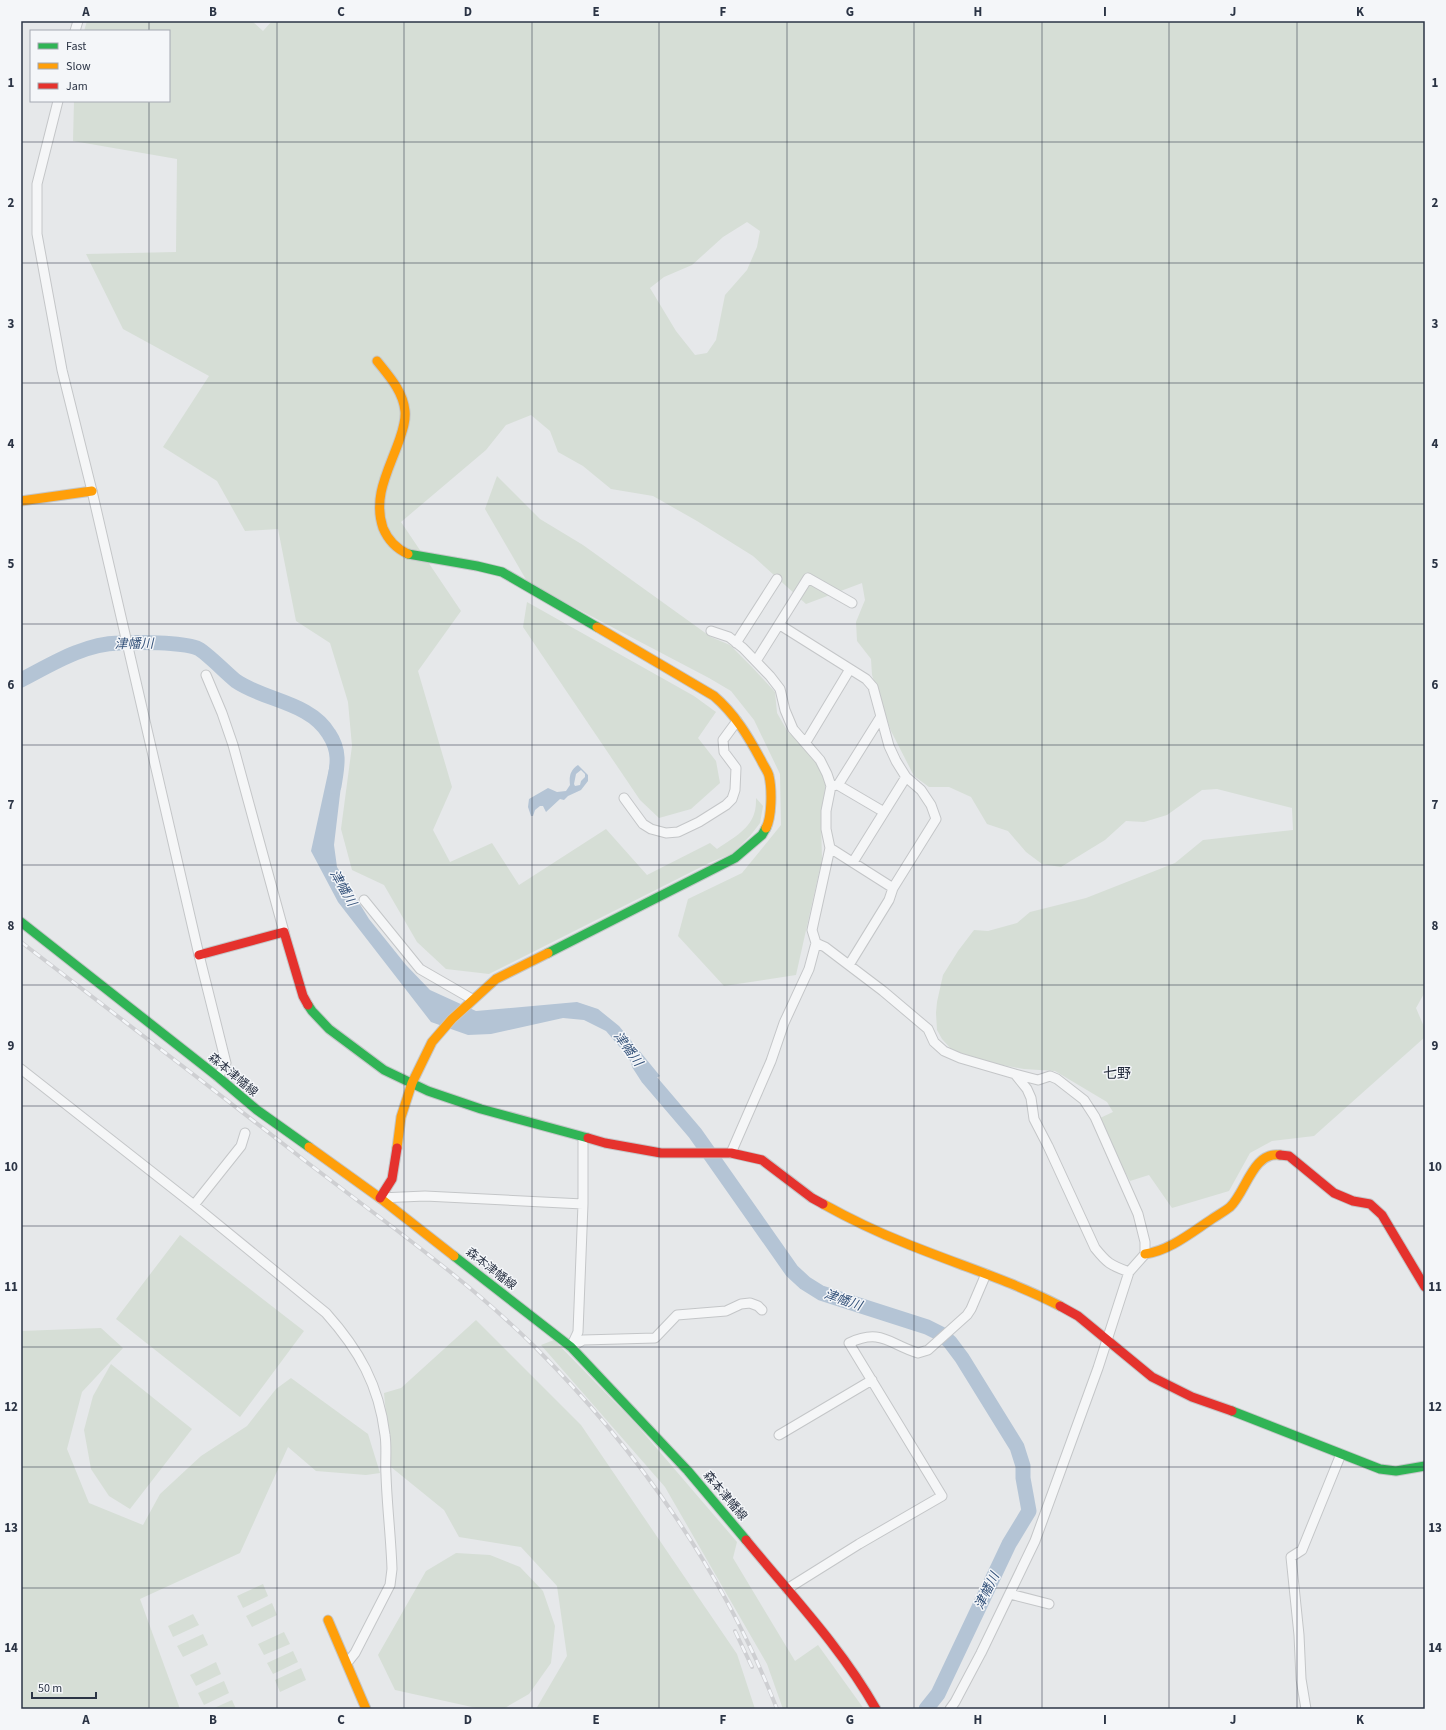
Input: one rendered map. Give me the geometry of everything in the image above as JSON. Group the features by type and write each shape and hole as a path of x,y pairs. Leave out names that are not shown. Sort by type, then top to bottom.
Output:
{"street":[{"path":"58,102 37,184 37,234 62,370 92,491 199,955 226,1063 218,1077"},
{"path":"377,361 392,379 401,396 405,410 404,425 380,494 378,510 382,525 388,538 399,549 414,555 486,567 508,575 714,696 729,709 738,721 769,776 771,798 768,824 762,835 735,858 496,979 472,999 452,1019 432,1042 412,1083 401,1117 392,1179 380,1198"},
{"path":"21,501 92,491"},
{"path":"756,661 780,625 808,578 852,603"},
{"path":"736,643 777,579"},
{"path":"780,625 866,679 873,687 888,746 906,776 921,790 931,805 936,819 893,888 889,900 849,965"},
{"path":"711,631 729,637 756,661 780,689 785,710 794,729 820,760 834,786 884,812"},
{"path":"806,742 850,670"},
{"path":"206,675 222,713 233,746 303,996 312,1011 329,1029 384,1070 428,1091 481,1109 605,1143 662,1153 731,1153 762,1160 812,1198 854,1221 904,1243 986,1274 1058,1305 1078,1316 1152,1377 1178,1390 1380,1468 1396,1471 1425,1466"},
{"path":"731,1153 771,1061 784,1023 809,969 816,943 812,930 830,848 826,823 826,811 834,786 880,718"},
{"path":"624,798 643,824 651,829 666,833 678,832 699,822 726,805 732,799 736,768 724,752 723,740 738,721"},
{"path":"853,862 906,776"},
{"path":"830,848 893,888"},
{"path":"364,900 420,970 472,999"},
{"name":"森本津幡線","path":"21,922 218,1077 257,1110 380,1198 571,1346 688,1471 841,1655 863,1686 876,1709"},
{"path":"199,955 284,932"},
{"path":"816,943 849,965 883,991 928,1029 934,1042 944,1051 960,1058 1038,1080 1050,1076 1062,1082 1084,1100 1095,1117 1138,1214 1145,1242 1145,1254"},
{"path":"21,1069 194,1205 326,1313 357,1352 367,1371 378,1399 385,1435 392,1570 390,1585 355,1653 347,1663"},
{"path":"1015,1074 1027,1089 1031,1098 1034,1119 1095,1248 1105,1261 1112,1266 1129,1272"},
{"path":"194,1205 241,1146 245,1133"},
{"path":"571,1346 578,1332 583,1204 583,1137"},
{"path":"950,1709 981,1653 1035,1542 1129,1272 1145,1254 1152,1253 1184,1238 1231,1206 1259,1162 1274,1154 1289,1156 1334,1193 1353,1201 1370,1204 1382,1215 1425,1286"},
{"path":"380,1198 425,1196 583,1204"},
{"path":"787,1589 859,1544 942,1496 849,1343 860,1337 874,1336 889,1339 918,1353 928,1350 959,1323 971,1309 986,1274"},
{"path":"571,1346 583,1340 655,1338 677,1315 726,1311 741,1304 750,1303 758,1306 762,1310"},
{"path":"779,1435 872,1380"},
{"path":"1306,1709 1302,1679 1300,1635 1292,1557 1302,1550 1341,1454"},
{"path":"1010,1594 1049,1604"},
{"path":"328,1620 366,1709"}],"shaded area":[{"path":"87,21 252,21 263,31 272,21 1425,21 1425,992 1416,1008 1425,1029 1425,1037 1314,1136 1272,1141 1250,1153 1229,1191 1172,1208 1149,1175 1130,1181 1118,1160 1100,1118 1113,1112 1107,1102 1055,1071 1024,1069 991,1063 952,1050 942,1039 937,1030 936,1013 943,975 958,951 974,930 988,931 1017,923 1030,912 1086,898 1175,863 1203,840 1293,830 1292,808 1217,789 1202,790 1167,815 1144,822 1126,821 1105,840 1061,867 1042,864 1026,852 1008,831 987,824 971,797 949,787 929,787 914,776 891,731 872,675 871,659 857,641 856,622 865,600 862,583 806,604 753,556 697,521 653,496 611,489 583,466 558,452 550,431 531,415 506,425 486,450 401,522 461,611 418,671 452,787 433,830 450,862 492,843 519,885 606,829 647,875 710,843 717,849 744,830 752,820 755,812 756,798 763,806 760,823 750,836 733,853 709,863 489,974 446,969 417,942 384,885 352,870 341,829 352,746 348,702 330,643 296,621 278,529 245,531 217,481 163,447 209,376 123,329 86,254 176,252 177,159 73,141 74,102 170,102 170,30 84,30","holes":["747,222 760,231 757,247 747,270 725,295 716,340 707,353 695,355 676,331 650,288 664,277 692,265 723,237"]},
{"path":"497,476 540,519 583,545 711,637 730,645 775,692 777,713 788,732 813,756 826,781 821,822 822,859 796,975 724,986 678,936 688,899 742,873 781,825 780,774 754,720 731,691 528,583 485,509"},
{"path":"527,602 694,696 716,712 698,738 716,761 720,783 691,809 659,818 640,800 523,627"},
{"path":"180,1235 304,1331 240,1417 116,1319"},
{"path":"476,1320 581,1425 737,1654 755,1709 536,1709 567,1656 557,1586 521,1547 459,1537 444,1510 391,1467 384,1393 401,1388"},
{"path":"101,1328 123,1348 82,1392 67,1449 89,1503 143,1525 160,1494 201,1456 247,1426 276,1389 291,1378 368,1434 380,1473 366,1475 316,1471 288,1447 240,1553 140,1599 180,1709 21,1709 21,1331"},
{"path":"554,1340 635,1423 737,1542 733,1558 795,1661 818,1645 864,1709 783,1709 767,1664 665,1487 541,1345"},
{"path":"111,1364 192,1429 130,1509 109,1496 91,1469 84,1430 93,1396"},
{"path":"456,1553 490,1555 520,1567 543,1591 555,1626 551,1663 529,1694 503,1709 481,1709 395,1690 378,1655 426,1571"},
{"path":"263,1584 268,1596 243,1608 237,1596"},
{"path":"272,1603 277,1615 252,1627 246,1616"},
{"path":"193,1614 199,1625 173,1637 168,1626"},
{"path":"284,1632 290,1644 264,1655 258,1644"},
{"path":"203,1634 208,1645 183,1657 177,1646"},
{"path":"293,1651 298,1662 273,1674 267,1663"},
{"path":"216,1662 221,1674 196,1686 190,1675"},
{"path":"301,1668 306,1680 280,1692 275,1680"},
{"path":"224,1681 229,1693 204,1705 198,1693"},
{"path":"232,1700 236,1709 212,1709"}],"water":[{"path":"330,764 343,769 334,845 337,867 369,919 406,965 430,990 476,1011 577,1002 598,1009 619,1026 660,1076 645,1084 625,1053 606,1031 584,1020 563,1018 491,1034 468,1035 431,1022 338,902 311,851"},
{"path":"578,765 588,775 588,781 581,790 568,796 564,800 560,799 546,812 543,806 540,806 535,810 533,816 531,816 528,807 529,799 548,788 557,792 566,791 570,785 573,769","holes":["581,770 585,774 585,777 581,781 580,785 575,786 576,774"]}],"waterway":[{"name":"津幡川","path":"21,680 68,656 106,644 159,643 197,648 205,653 236,681 248,688 299,708 321,723 333,741 337,753 334,786"},
{"name":"津幡川","path":"639,1064 648,1078 695,1133 792,1271 805,1283 821,1293 927,1327 941,1334 950,1342 962,1358 1017,1447 1023,1466 1023,1478 1029,1511 1009,1544 938,1694 926,1709"}],"railway":[{"path":"21,942 422,1250 480,1296 534,1346 608,1427 642,1470 674,1515 704,1562 731,1609 756,1659 777,1709"},
{"path":"735,1631 752,1667"}],"traffic: fast":[{"path":"408,554 502,572 597,627"},
{"path":"548,953 735,858 762,835 766,828"},
{"path":"21,922 218,1077 257,1110 309,1147"},
{"path":"308,1005 329,1029 384,1070 428,1091 481,1109 588,1138"},
{"path":"454,1256 571,1347 688,1471 746,1540"},
{"path":"1232,1411 1380,1469 1396,1471 1425,1466"}],"traffic: slow":[{"path":"377,361 391,378 398,390 404,404 405,414 401,435 387,471 381,493 380,516 383,528 390,540 400,550 408,554"},
{"path":"21,501 92,491"},
{"path":"597,627 714,696 735,718 746,734 768,774 771,788 771,803 766,828"},
{"path":"397,1148 401,1117 412,1083 432,1042 452,1019 496,979 548,953"},
{"path":"309,1147 380,1198 454,1256"},
{"path":"1145,1254 1171,1245 1230,1207 1236,1200 1251,1174 1263,1159 1271,1155 1280,1155"},
{"path":"823,1204 884,1234 1023,1289 1060,1306"},
{"path":"328,1620 366,1709"}],"traffic: jam":[{"path":"199,955 284,932 303,996 308,1005"},
{"path":"588,1138 605,1143 661,1153 731,1153 762,1160 812,1198 823,1204"},
{"path":"380,1198 392,1179 397,1148"},
{"path":"1280,1155 1289,1156 1334,1193 1353,1201 1370,1204 1382,1215 1425,1287"},
{"path":"1060,1306 1078,1316 1152,1377 1192,1397 1232,1411"},
{"path":"746,1540 798,1601 831,1643 847,1664 876,1709"}],"district":[{"name":"七野","path":"1117,1074"}]}
